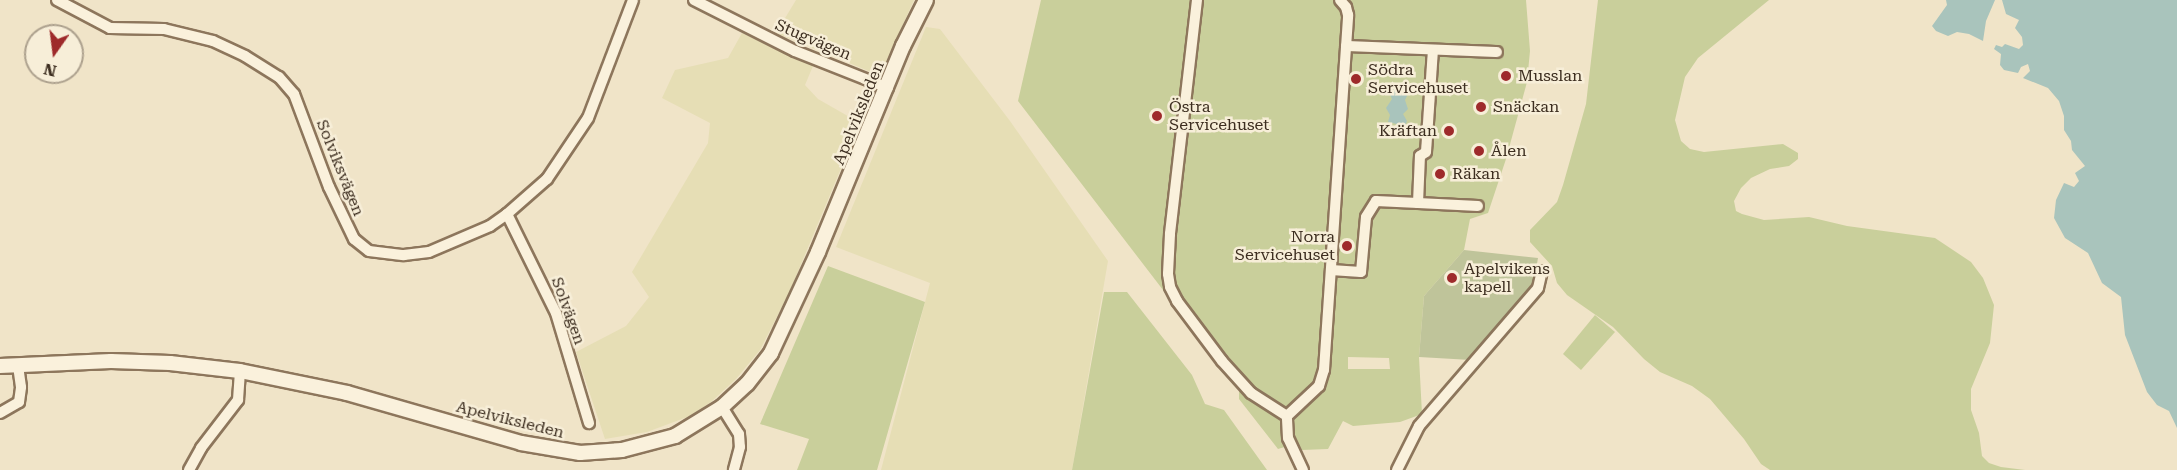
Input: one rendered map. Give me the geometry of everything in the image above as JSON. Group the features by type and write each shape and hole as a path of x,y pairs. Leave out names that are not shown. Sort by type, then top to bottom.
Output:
{"street":[{"name":"Solviksvägen","path":"57,0 110,28 164,29 213,41 245,56 279,77 294,94 346,226 359,244 369,251 404,255 429,252 472,235 507,214 547,178 584,127 602,87 633,0"},
{"name":"Stugvägen","path":"694,0 795,51 888,88"},
{"name":"Apelviksleden","path":"6,367 111,361 170,363 240,371 346,393 521,443 580,453 622,450 661,441 690,428 722,408 758,370 782,332 888,88 903,46 926,0"},
{"path":"1197,0 1170,234 1168,274 1170,286 1177,301 1221,361 1251,393 1287,416"},
{"path":"1301,465 1288,438 1287,416 1319,386 1321,379 1331,270 1348,15 1346,7 1340,0"},
{"path":"1346,46 1497,52"},
{"path":"1418,203 1420,156 1426,152 1433,50"},
{"path":"1331,270 1361,272 1366,217 1376,201 1478,206"},
{"name":"Solvägen","path":"507,214 556,312 589,423"},
{"path":"1398,470 1419,426 1538,288 1542,271"},
{"path":"0,413 19,402 21,387 6,367"},
{"path":"189,470 201,448 238,400 240,371"},
{"path":"722,408 739,434 740,447 734,470"}],"shaded area":[{"path":"796,0 914,0 882,71 871,72 776,33"},
{"path":"926,27 940,29 1010,121 1108,261 1072,470 881,470 930,283 836,247"},
{"path":"742,33 813,66 805,85 818,99 860,123 789,293 760,350 736,379 711,402 690,416 647,432 605,439 576,352 626,326 649,297 632,272 708,143 710,123 662,98 675,70 728,58"}],"green space":[{"path":"1041,0 1526,0 1530,51 1527,82 1506,159 1488,213 1470,219 1464,250 1424,296 1419,357 1422,414 1400,422 1353,426 1343,421 1328,449 1302,450 1298,443 1278,449 1239,399 1239,389 1018,101","holes":["1348,357 1389,358 1390,369 1348,369"]},
{"path":"1598,0 1769,0 1698,58 1685,77 1675,120 1681,141 1690,149 1704,152 1783,144 1798,153 1798,159 1789,166 1770,169 1751,178 1741,188 1734,201 1736,211 1742,214 1764,220 1809,217 1847,226 1935,238 1971,262 1983,278 1994,305 1990,343 1971,389 1971,410 1979,433 1982,456 1989,463 2001,467 2025,470 1770,470 1761,464 1744,439 1710,399 1692,386 1660,372 1613,327 1567,295 1557,283 1552,266 1530,242 1530,230 1557,202 1563,185 1586,104"},
{"path":"1464,250 1538,258 1533,287 1471,360 1419,357 1424,296"},
{"path":"828,266 925,302 877,470 797,470 809,439 760,424"},
{"path":"1104,292 1127,292 1192,375 1205,404 1224,410 1267,470 1072,470"},
{"path":"1595,315 1615,332 1581,370 1563,354"}],"water":[{"path":"1946,0 1995,0 1986,21 1983,41 1969,34 1957,32 1948,36 1936,31 1932,26 1947,5"},
{"path":"2002,0 2177,0 2177,428 2169,411 2157,405 2147,392 2125,335 2121,297 2102,283 2088,253 2065,238 2054,218 2056,200 2064,183 2074,187 2079,181 2075,173 2085,166 2072,150 2071,141 2064,130 2064,116 2059,101 2048,88 2023,78 2030,71 2028,64 2021,67 2018,73 2004,70 2000,65 2001,54 1994,49 1996,45 2002,47 2005,44 2019,49 2023,45 2022,37 2015,28 2019,20 2006,14"},
{"path":"1394,83 1404,84 1410,90 1405,100 1408,109 1403,114 1407,121 1405,126 1388,122 1390,115 1386,108 1392,99 1388,90"}],"place":[{"name":"Musslan","path":"1506,76"},
{"name":"Södra Servicehuset","path":"1356,79"},
{"name":"Snäckan","path":"1481,107"},
{"name":"Östra Servicehuset","path":"1157,116"},
{"name":"Kräftan","path":"1449,131"},
{"name":"Ålen","path":"1479,151"},
{"name":"Räkan","path":"1440,174"},
{"name":"Norra Servicehuset","path":"1347,246"},
{"name":"Apelvikens kapell","path":"1452,278"}]}
